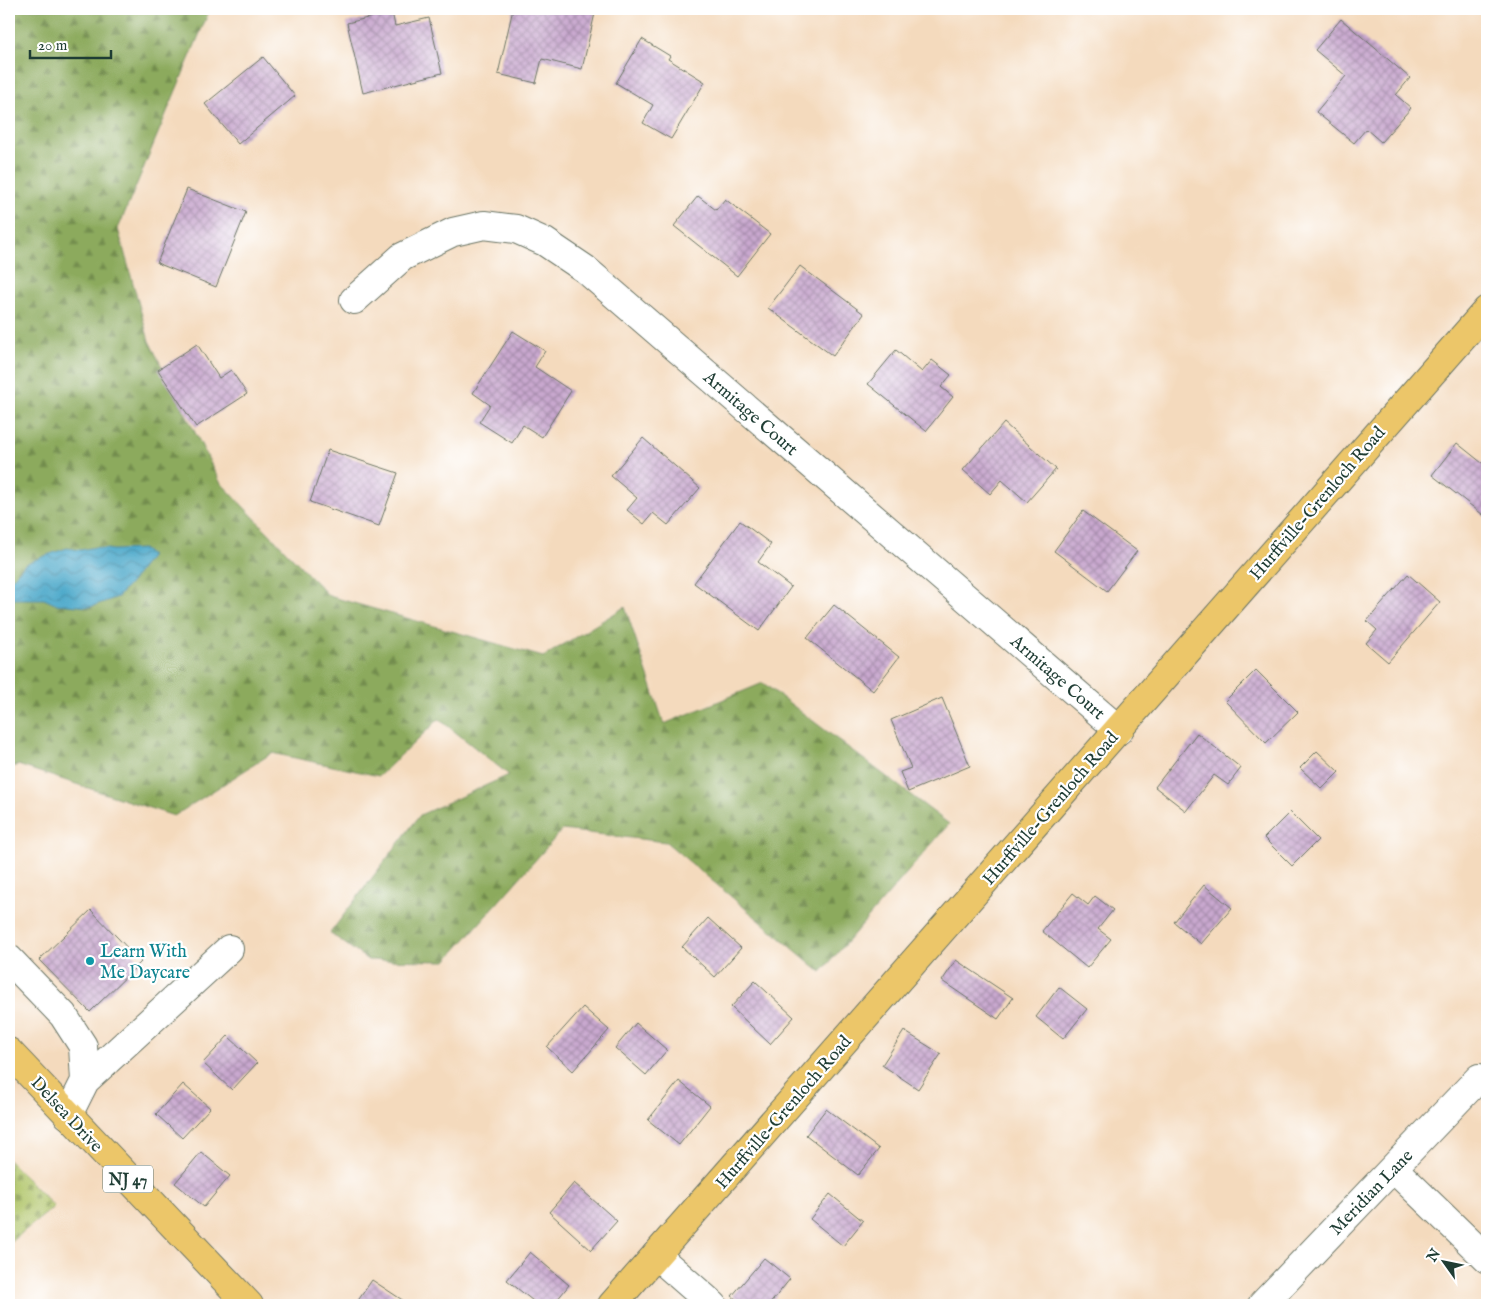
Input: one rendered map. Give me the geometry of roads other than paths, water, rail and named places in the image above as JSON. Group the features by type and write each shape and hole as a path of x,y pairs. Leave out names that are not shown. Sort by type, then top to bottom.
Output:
{"main road":[{"name":"Hurffville-Grenloch Road","path":"612,1305 1487,310"},
{"name":"Delsea Drive","path":"9,1052 249,1305"}],"street":[{"name":"Armitage Court","path":"354,300 402,257 454,232 484,225 516,229 546,242 585,269 1119,730"},
{"path":"68,1115 85,1081 229,949"},
{"path":"9,959 64,1015 83,1046 85,1081"},
{"name":"Meridian Lane","path":"1262,1305 1479,1078"},
{"path":"1393,1168 1487,1259"},
{"path":"656,1255 713,1305"}],"water":[{"path":"95,547 113,550 143,549 151,556 118,597 90,607 55,604 44,599 9,599 9,582 25,564 67,548 81,550"}],"place":[{"name":"Learn With Me Daycare","path":"90,961"}]}
